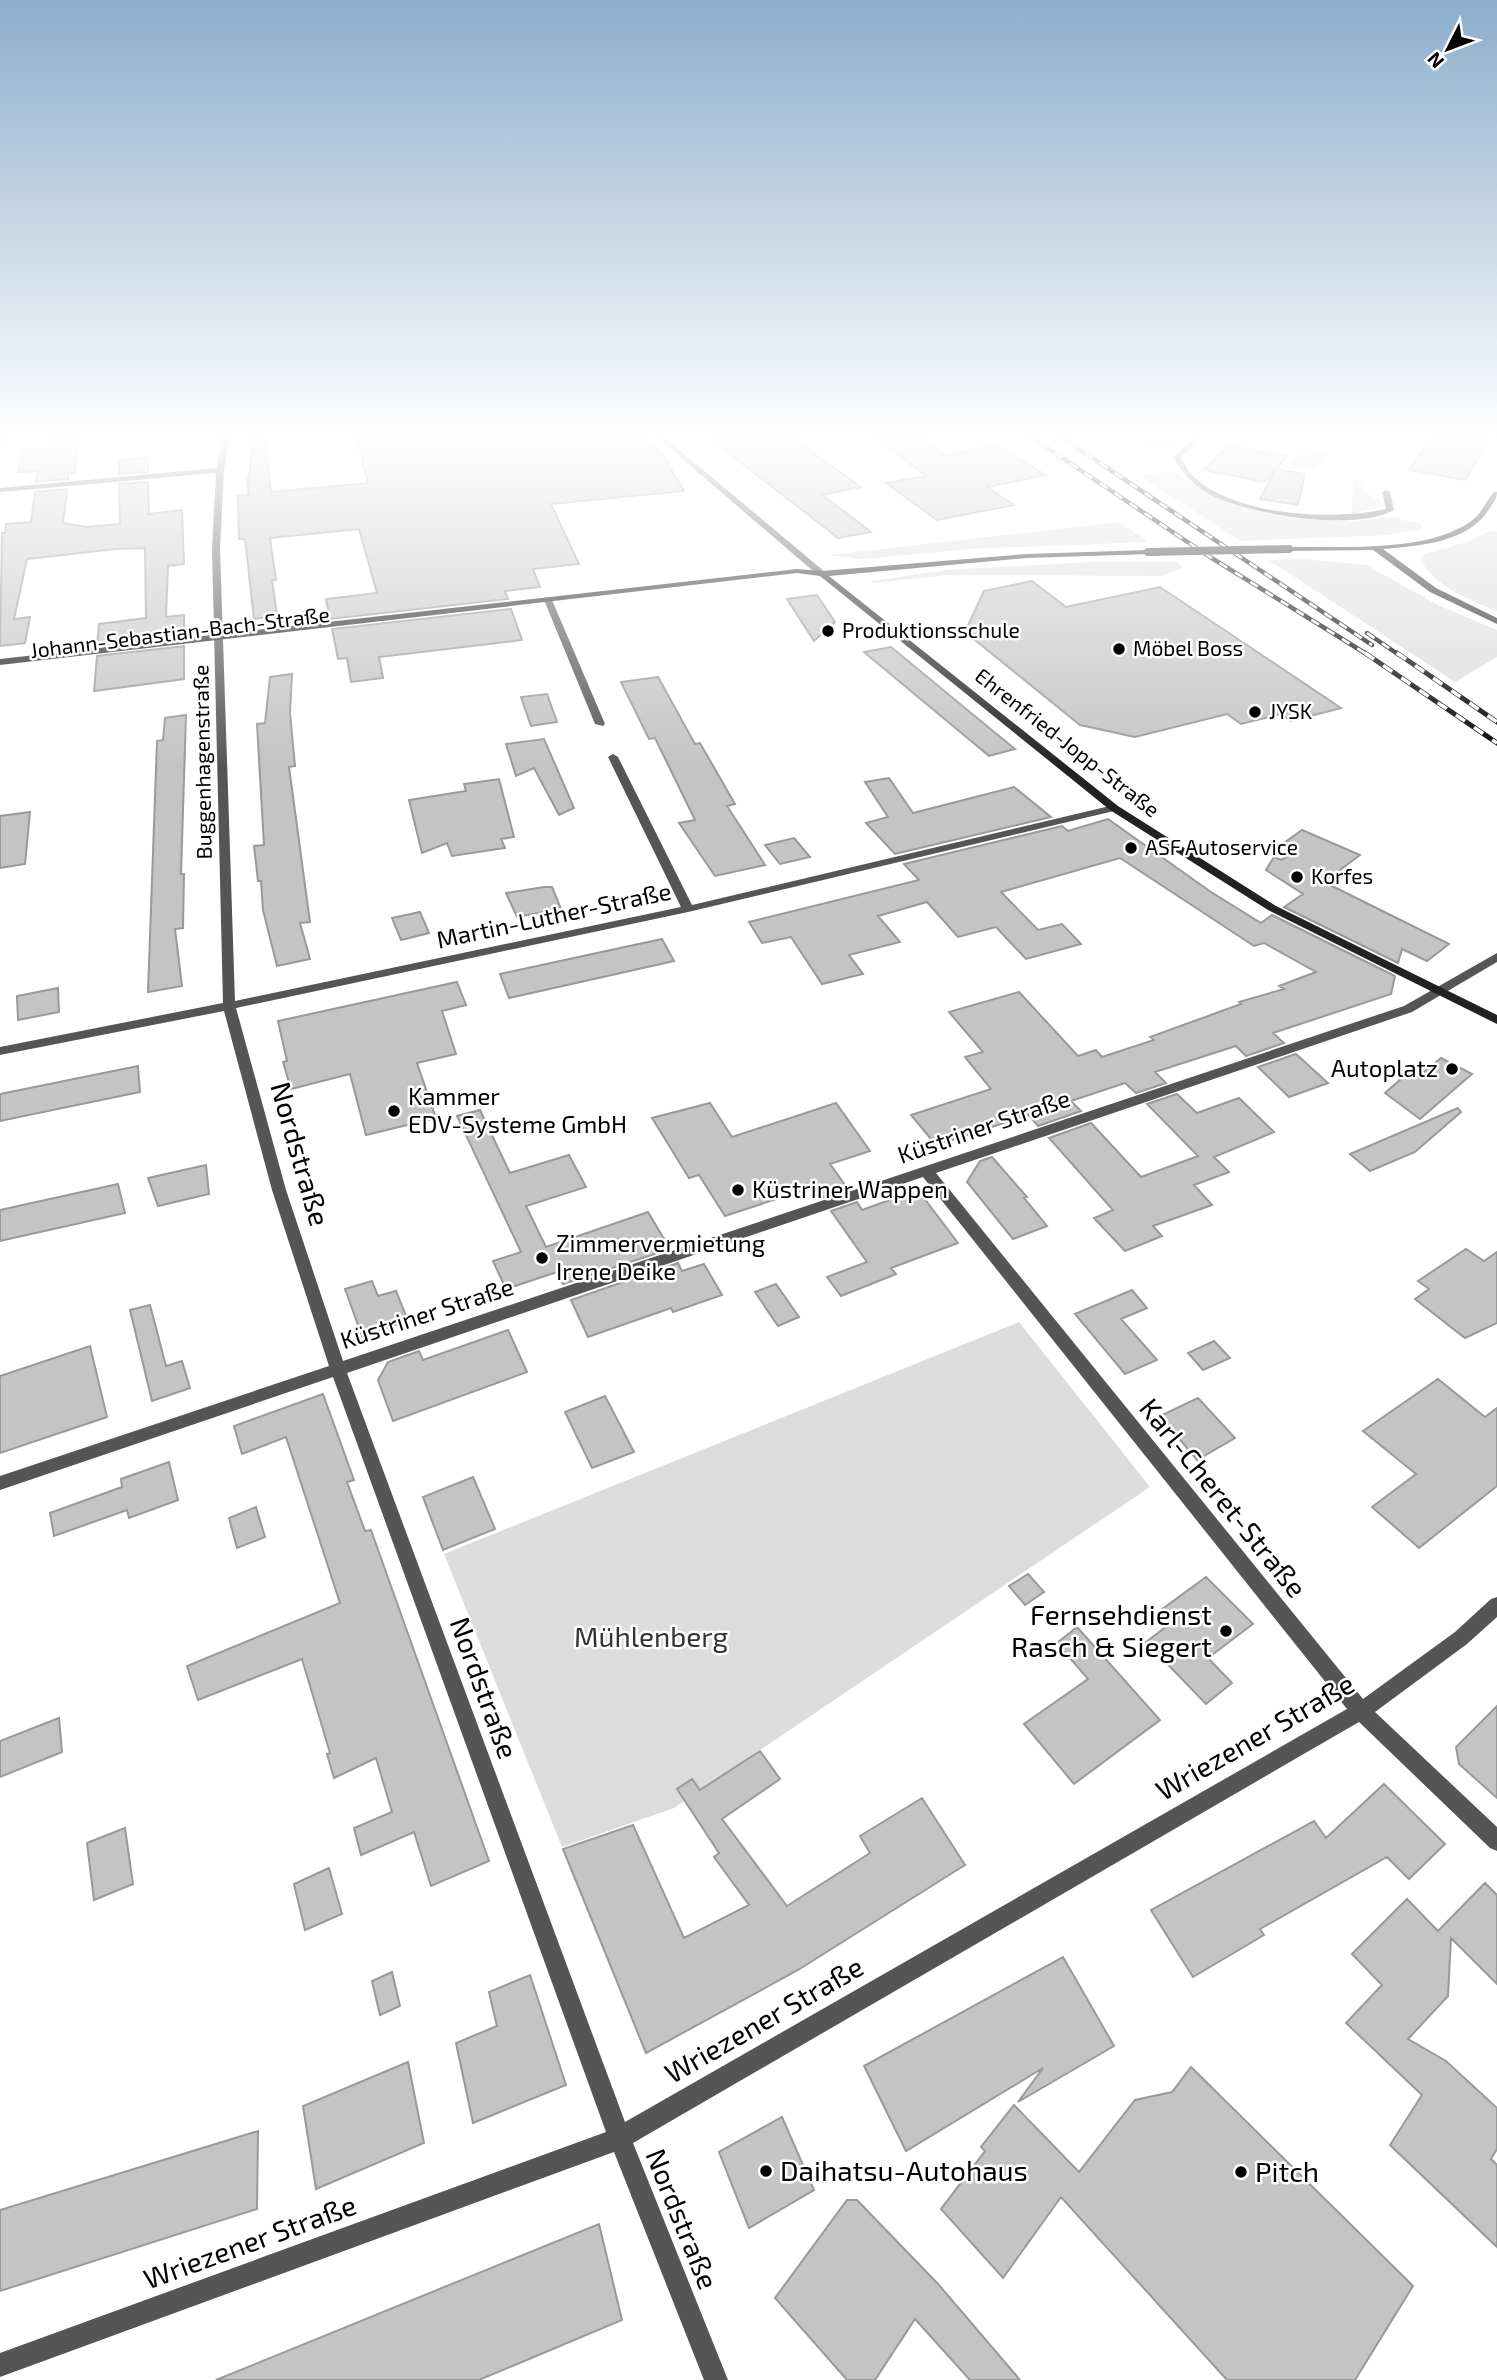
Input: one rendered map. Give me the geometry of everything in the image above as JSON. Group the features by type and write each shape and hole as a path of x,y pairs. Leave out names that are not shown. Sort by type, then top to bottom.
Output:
{"street":[{"name":"Buggenhagenstraße","path":"216,544 229,1006"},
{"name":"Ehrenfried-Jopp-Straße","path":"787,544 1114,808 1272,908 1497,1020"},
{"name":"Johann-Sebastian-Bach-Straße","path":"0,671 220,642 549,604 808,580 822,574 989,558 1408,544"},
{"path":"1374,547 1433,590 1497,621"},
{"path":"549,604 600,724"},
{"name":"Johann-Sebastian-Bach-Straße","path":"0,662 220,642"},
{"path":"614,757 688,909"},
{"name":"Martin-Luther-Straße","path":"0,1051 229,1006 688,909 1114,808"},
{"name":"Küstriner Straße","path":"0,1483 1408,1009 1497,957"},
{"name":"Nordstraße","path":"229,1006 279,1190 337,1368 620,2138 716,2380"},
{"name":"Karl-Cheret-Straße","path":"926,1171 1361,1712 1497,1841"},
{"name":"Wriezener Straße","path":"0,2365 620,2138 1361,1712 1461,1638 1497,1605"}],"green space":[{"path":"926,544 1095,544 969,549 863,559 830,555"},
{"path":"1459,544 1497,544 1497,611 1465,597 1434,578 1421,560 1425,554"},
{"path":"1303,559 1366,565 1438,605 1497,630 1497,657 1455,682 1269,560"},
{"path":"1092,562 1177,562 1183,567 1163,576 947,575 872,581 947,570"},
{"name":"Mühlenberg","path":"1019,1322 1150,1487 674,1808 562,1847 444,1554"}],"building":[{"path":"2,544 183,544 184,564 168,566 166,617 184,615 184,636 97,645 99,624 146,618 145,548 116,549 27,559 14,619 30,617 25,643 0,646"},
{"path":"246,544 271,544 277,616 254,619"},
{"path":"363,544 570,544 579,564 533,569 540,587 505,591 508,599 330,619 326,599 377,593"},
{"name":"Möbel Boss","path":"1032,581 1066,607 1160,587 1341,708 1291,721 1281,714 1241,724 1227,714 1135,737 1080,725 965,632 984,591"},
{"path":"817,595 835,622 814,641 787,599"},
{"path":"511,609 522,640 379,657 383,678 351,682 347,658 338,659 332,629"},
{"path":"184,646 184,679 94,691 97,656"},
{"path":"891,647 1015,749 989,756 864,652"},
{"path":"292,674 290,713 295,766 289,767 310,922 300,923 310,959 277,966 263,910 254,846 264,845 257,724 265,723 270,677"},
{"path":"658,677 695,744 700,743 735,804 727,806 765,865 715,876 679,823 695,820 655,738 649,739 621,682"},
{"path":"547,694 557,722 531,726 521,697"},
{"path":"186,715 181,874 184,874 183,928 175,929 182,986 148,992 157,741 163,740 165,718"},
{"path":"544,739 574,808 559,815 534,768 516,776 506,744"},
{"path":"889,778 913,813 1014,787 1051,817 895,854 866,823 888,817 865,782"},
{"path":"499,779 514,837 501,839 505,848 452,856 447,843 422,853 409,800 466,791 464,784"},
{"path":"30,812 25,864 0,868 0,816"},
{"path":"1108,819 1211,892 1261,923 1272,915 1395,976 1391,994 1273,1033 1284,1043 1246,1056 1236,1046 1155,1072 1166,1083 1136,1093 1125,1083 1071,1101 1081,1111 1038,1126 1029,1115 936,1145 911,1115 991,1089 965,1057 983,1052 949,1012 1019,992 1078,1056 1096,1050 1102,1057 1154,1040 1150,1037 1241,1004 1239,1002 1284,989 1279,986 1316,972 1264,943 1254,946 1120,858 1001,892 1038,930 1062,924 1081,944 1026,959 996,927 958,937 927,902 878,916 900,942 849,955 863,974 822,984 791,937 762,943 749,922 919,880 904,864 1062,826 1068,831"},
{"path":"1302,830 1360,855 1324,882 1449,944 1427,961 1402,949 1398,963 1284,907 1303,894 1266,870 1274,857 1281,860 1296,852 1281,845"},
{"path":"794,838 810,857 780,864 765,845"},
{"path":"552,887 561,909 517,917 506,893"},
{"path":"420,912 429,933 401,940 392,918"},
{"path":"662,939 674,961 509,998 500,974"},
{"path":"457,982 466,1005 442,1011 456,1054 417,1063 436,1118 366,1135 350,1074 291,1089 283,1062 287,1061 278,1021"},
{"path":"58,988 59,1012 18,1020 17,996"},
{"path":"1296,1054 1328,1083 1289,1097 1258,1067"},
{"path":"1441,1058 1472,1074 1420,1119 1385,1093 1409,1072 1418,1077"},
{"path":"138,1066 140,1092 0,1121 0,1094"},
{"path":"1177,1094 1197,1113 1239,1098 1274,1132 1214,1157 1229,1172 1194,1185 1212,1205 1153,1226 1162,1236 1125,1251 1094,1218 1113,1210 1049,1138 1091,1123 1141,1177 1198,1156 1147,1104"},
{"path":"710,1103 732,1137 836,1103 870,1151 830,1164 848,1189 821,1198 813,1187 725,1216 699,1175 689,1178 652,1118"},
{"path":"1458,1108 1461,1112 1415,1152 1370,1171 1350,1154"},
{"path":"480,1110 510,1173 569,1155 586,1187 526,1206 546,1247 648,1212 670,1249 563,1284 557,1272 506,1289 493,1261 521,1252 457,1116"},
{"path":"992,1157 1027,1197 1024,1198 1047,1226 1013,1239 967,1182 980,1161"},
{"path":"206,1165 209,1194 158,1206 148,1178"},
{"path":"118,1184 125,1213 0,1241 0,1210"},
{"path":"909,1193 924,1198 958,1243 891,1268 896,1274 841,1296 827,1277 867,1262 831,1211 857,1202 862,1210"},
{"path":"1466,1249 1484,1261 1497,1252 1497,1323 1465,1338 1415,1299 1429,1289 1418,1281"},
{"path":"678,1263 682,1271 704,1264 722,1295 673,1312 671,1308 588,1337 571,1300"},
{"path":"372,1281 378,1296 396,1291 408,1321 362,1336 345,1289"},
{"path":"776,1284 799,1317 778,1326 755,1292"},
{"path":"1132,1290 1147,1308 1121,1319 1157,1360 1125,1374 1075,1314"},
{"path":"150,1305 166,1366 182,1361 190,1388 152,1401 130,1310"},
{"path":"508,1330 527,1372 393,1421 378,1380 388,1362 419,1351 423,1360"},
{"path":"1214,1341 1230,1358 1203,1370 1188,1353"},
{"path":"90,1346 107,1417 0,1453 0,1376"},
{"path":"1438,1379 1485,1417 1497,1408 1497,1486 1419,1548 1372,1507 1416,1474 1363,1431"},
{"path":"323,1394 354,1480 347,1482 365,1531 371,1530 489,1861 431,1886 414,1832 361,1855 354,1828 392,1812 376,1758 334,1778 327,1754 330,1753 302,1659 198,1700 187,1666 340,1603 286,1437 242,1454 234,1426"},
{"path":"605,1396 634,1452 592,1468 565,1412"},
{"path":"1198,1398 1235,1438 1197,1460 1160,1416"},
{"path":"169,1462 178,1500 129,1518 127,1510 54,1536 50,1513 122,1487 121,1479"},
{"path":"473,1477 495,1529 443,1550 423,1497"},
{"path":"256,1507 265,1537 237,1548 229,1518"},
{"path":"1028,1574 1044,1592 1025,1605 1009,1586"},
{"path":"1206,1577 1253,1624 1208,1658 1232,1683 1206,1704 1146,1642 1172,1622 1161,1610"},
{"path":"1077,1627 1160,1720 1074,1784 1024,1724 1088,1679 1057,1643"},
{"path":"1497,1706 1497,1798 1459,1764 1456,1747"},
{"path":"59,1718 62,1752 0,1777 0,1741"},
{"path":"760,1751 780,1779 722,1819 787,1906 870,1853 860,1836 922,1798 965,1865 798,1970 646,2053 563,1849 633,1825 684,1938 749,1905 714,1857 719,1853 677,1789 692,1779 700,1790"},
{"path":"1384,1784 1445,1844 1409,1879 1387,1857 1260,1929 1264,1935 1193,1977 1151,1910 1314,1821 1326,1838"},
{"path":"125,1828 133,1884 94,1900 87,1843"},
{"path":"329,1868 342,1914 305,1930 294,1884"},
{"path":"1485,1883 1497,1895 1497,1984 1451,1938 1448,1996 1408,2039 1446,2061 1497,2108 1497,2149 1491,2159 1497,2165 1497,2247 1390,2145 1422,2095 1346,2023 1382,1985 1352,1954 1407,1899 1438,1931"},
{"path":"1063,1957 1114,2046 1018,2102 1043,2068 906,2151 864,2066"},
{"path":"392,1972 400,2006 380,2015 372,1981"},
{"path":"530,1975 566,2085 473,2123 456,2043 497,2026 489,1992"},
{"path":"408,2062 424,2143 316,2189 303,2106"},
{"path":"1191,2067 1413,2286 1355,2380 1227,2380 1061,2197 1003,2278 941,2209 985,2151 981,2147 1014,2105 1079,2172 1135,2100 1172,2092"},
{"name":"Daihatsu-Autohaus","path":"782,2117 814,2190 749,2228 719,2152"},
{"path":"258,2131 257,2209 0,2291 0,2210"},
{"path":"847,2200 857,2200 939,2285 1020,2380 970,2380 915,2319 875,2380 847,2380 775,2298"},
{"path":"599,2224 622,2320 479,2380 216,2380"}],"railway":[{"path":"1191,544 1367,655"},
{"path":"1221,544 1372,645"},
{"path":"1367,633 1399,655"},
{"path":"1397,653 1497,722"},
{"path":"1367,655 1497,743"}],"place":[{"name":"Produktionsschule","path":"828,631"},
{"name":"Möbel Boss","path":"1119,649"},
{"name":"JYSK","path":"1255,712"},
{"name":"ASF Autoservice","path":"1131,848"},
{"name":"Korfes","path":"1297,877"},
{"name":"Autoplatz","path":"1452,1069"},
{"name":"Kammer EDV-Systeme GmbH","path":"394,1111"},
{"name":"Küstriner Wappen","path":"738,1190"},
{"name":"Zimmervermietung Irene Deike","path":"542,1258"},
{"name":"Fernsehdienst Rasch & Siegert","path":"1226,1631"},
{"name":"Daihatsu-Autohaus","path":"766,2171"},
{"name":"Pitch","path":"1241,2172"}]}
